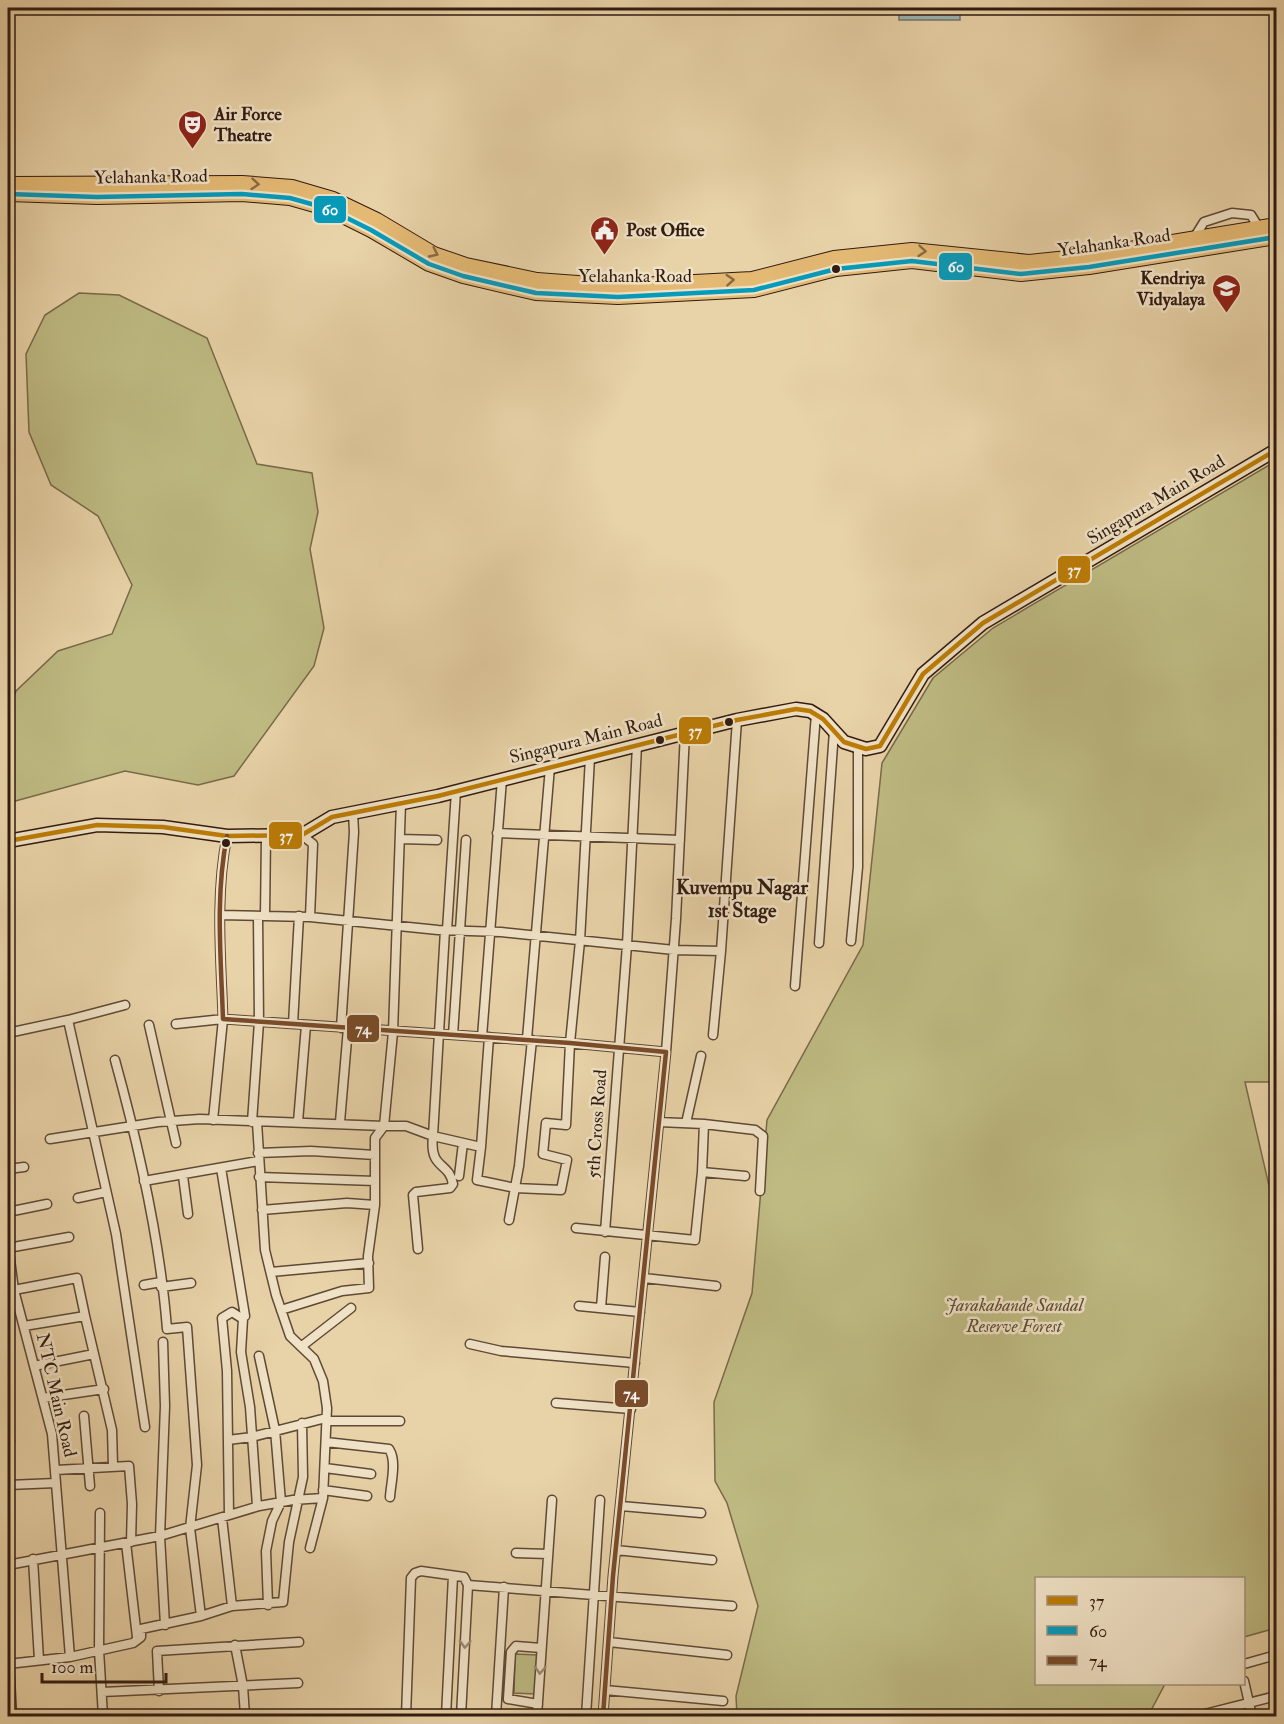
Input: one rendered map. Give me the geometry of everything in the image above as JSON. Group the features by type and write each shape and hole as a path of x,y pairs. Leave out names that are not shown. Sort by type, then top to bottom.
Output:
{"main road":[{"name":"Yelahanka Road","path":"8,184 242,183 292,187 333,199 376,220 434,254 466,265 537,280 618,286 752,279 834,258 912,250 1029,262 1087,256 1276,225"},
{"name":"Yelahanka Road","path":"8,194 98,197 242,194 290,198 329,209 371,230 429,264 464,276 536,293 618,297 754,290 836,269 912,261 1021,274 1089,267 1276,237"}],"street":[{"name":"Singapura Main Road","path":"858,747 866,749 880,746 923,674 983,623 1276,450"},
{"name":"Singapura Main Road","path":"302,836 332,817 456,791 736,720 796,710 816,714"},
{"path":"816,714 844,742 858,747 858,867 851,941"},
{"path":"795,986 816,714"},
{"path":"712,1035 721,951 736,720"},
{"path":"819,943 834,731"},
{"path":"603,1716 616,1550 666,1052 674,950 685,733"},
{"name":"5th Cross Road","path":"605,1232 627,945 637,745"},
{"path":"502,779 490,932 481,1147 477,1180 515,1188 561,1190 567,1160 543,1154 546,1123 566,1125 570,1043 580,941 590,757"},
{"path":"509,1220 515,1188 529,1040 550,767"},
{"path":"418,1249 413,1195 416,1192 450,1188 453,1184 449,1174 436,1162 431,1152 437,1034 456,791"},
{"path":"281,1310 342,1291 369,1288 369,1263 375,1205 375,1138 384,1126 393,1032 401,803"},
{"path":"340,1122 353,813"},
{"path":"8,841 97,825 163,827 227,836 302,836 313,844 310,917"},
{"path":"498,833 680,840"},
{"path":"213,1120 223,1019 220,915 222,860 227,836"},
{"path":"266,836 255,1122 265,1250 290,1336 314,1359 323,1381 326,1420 323,1494 310,1548"},
{"path":"400,839 437,840"},
{"path":"453,1035 466,840"},
{"path":"220,915 299,916 674,950 721,951"},
{"path":"293,1024 299,916"},
{"path":"8,1033 125,1005"},
{"path":"176,1024 223,1019 620,1046 666,1052"},
{"path":"68,1020 116,1234 145,1427"},
{"path":"149,1025 173,1121 176,1143"},
{"path":"298,1122 306,1025"},
{"path":"686,1123 701,1056"},
{"path":"115,1060 134,1126 167,1329 187,1327 196,1465 190,1527 201,1616"},
{"path":"50,1139 173,1121 340,1122 406,1126 433,1136 481,1147"},
{"path":"659,1122 755,1130 763,1136 759,1191"},
{"path":"576,1228 695,1240 704,1124"},
{"path":"459,1176 463,1143"},
{"path":"144,1181 221,1168 258,1157 311,1151 375,1155"},
{"path":"8,1169 24,1167"},
{"path":"221,1168 245,1316"},
{"path":"702,1172 745,1176"},
{"path":"183,1176 188,1214"},
{"path":"259,1177 375,1181"},
{"path":"78,1198 106,1192"},
{"path":"262,1210 347,1203 375,1205"},
{"path":"8,1212 47,1204"},
{"path":"8,1246 69,1237"},
{"name":"NTC Main Road","path":"8,1246 14,1290 52,1434 70,1656"},
{"path":"601,1308 605,1257"},
{"path":"271,1272 369,1263"},
{"path":"14,1290 77,1278 104,1389 112,1430 114,1466"},
{"path":"644,1278 716,1286"},
{"path":"144,1285 191,1283"},
{"path":"579,1305 640,1312"},
{"path":"302,1346 351,1308"},
{"path":"232,1606 225,1516 228,1440 227,1371 222,1318 232,1312 243,1319 241,1352 248,1385 257,1506"},
{"path":"24,1326 85,1316"},
{"path":"163,1342 165,1406 160,1536 165,1625"},
{"path":"470,1344 501,1351 635,1363"},
{"path":"34,1366 94,1354"},
{"path":"259,1356 275,1430 281,1502 272,1521 266,1551 268,1605"},
{"path":"43,1398 104,1389"},
{"path":"556,1403 631,1409"},
{"path":"84,1416 90,1486"},
{"path":"228,1440 252,1437 302,1423 326,1420 400,1420"},
{"path":"138,1641 141,1629 201,1616 232,1606 268,1605 283,1602 289,1542 300,1499 304,1450 302,1423"},
{"path":"326,1442 389,1449 392,1453 390,1497"},
{"path":"56,1470 129,1466 132,1504 129,1543 138,1641"},
{"path":"325,1468 370,1474"},
{"path":"8,1485 56,1483"},
{"path":"8,1565 160,1536 257,1506 323,1494 367,1496"},
{"path":"537,1716 552,1500"},
{"path":"586,1716 600,1500"},
{"path":"621,1506 701,1513"},
{"path":"100,1513 99,1650 103,1716"},
{"path":"616,1550 712,1560"},
{"path":"516,1553 548,1554"},
{"path":"33,1559 39,1660"},
{"path":"406,1716 411,1578 415,1573 421,1571 464,1577 468,1586 461,1716"},
{"path":"447,1716 453,1576"},
{"path":"468,1586 545,1590 732,1606"},
{"path":"496,1716 504,1587"},
{"path":"8,1639 12,1716"},
{"path":"8,1664 70,1656 138,1641"},
{"path":"159,1691 157,1651 299,1642"},
{"path":"609,1642 727,1655"},
{"path":"235,1645 243,1686 245,1716"},
{"path":"538,1704 508,1699 511,1652 516,1646 542,1648"},
{"path":"1245,1664 1276,1655"},
{"path":"102,1692 148,1688 159,1691 298,1683"},
{"path":"1245,1685 1252,1716"},
{"path":"605,1690 723,1701"},
{"path":"1197,1716 1276,1696"}],"green space":[{"path":"1020,8 1060,8 1060,14 1020,12"},
{"path":"79,293 119,295 207,338 257,464 312,473 318,512 310,549 324,628 314,666 234,776 198,785 125,771 8,803 8,713 16,691 58,651 112,634 132,585 98,516 51,485 29,432 26,354 45,315"},
{"name":"Jarakabande Sandal Reserve Forest","path":"1276,461 1276,1082 1245,1082 1276,1216 1276,1628 1245,1637 1245,1577 1035,1577 1035,1685 1164,1685 1148,1716 737,1716 736,1696 758,1606 727,1503 715,1481 714,1402 752,1293 767,1120 863,945 882,763 933,678 993,628"},
{"path":"515,1654 537,1655 535,1694 514,1693"}],"water":[{"path":"899,8 960,8 960,20 899,20"}],"transit line":[{"name":"60","path":"8,194 97,197 242,194 290,198 329,209 371,230 429,264 463,276 536,293 618,297 754,290 836,269 912,261 1021,274 1089,267 1276,237"},
{"name":"37","path":"8,841 97,825 163,827 227,836 302,835 332,817 438,796 737,720 796,709 810,711 823,719 844,742 866,749 880,746 923,674 983,623 1276,450"},
{"name":"74","path":"227,836 220,904 223,1019 570,1043 666,1052 613,1576 603,1716"}],"place":[{"name":"Air Force Theatre","path":"193,150"},
{"name":"Post Office","path":"605,256"},
{"name":"Kendriya Vidyalaya","path":"1226,314"}],"district":[{"name":"Kuvempu Nagar 1st Stage","path":"742,898"}]}
